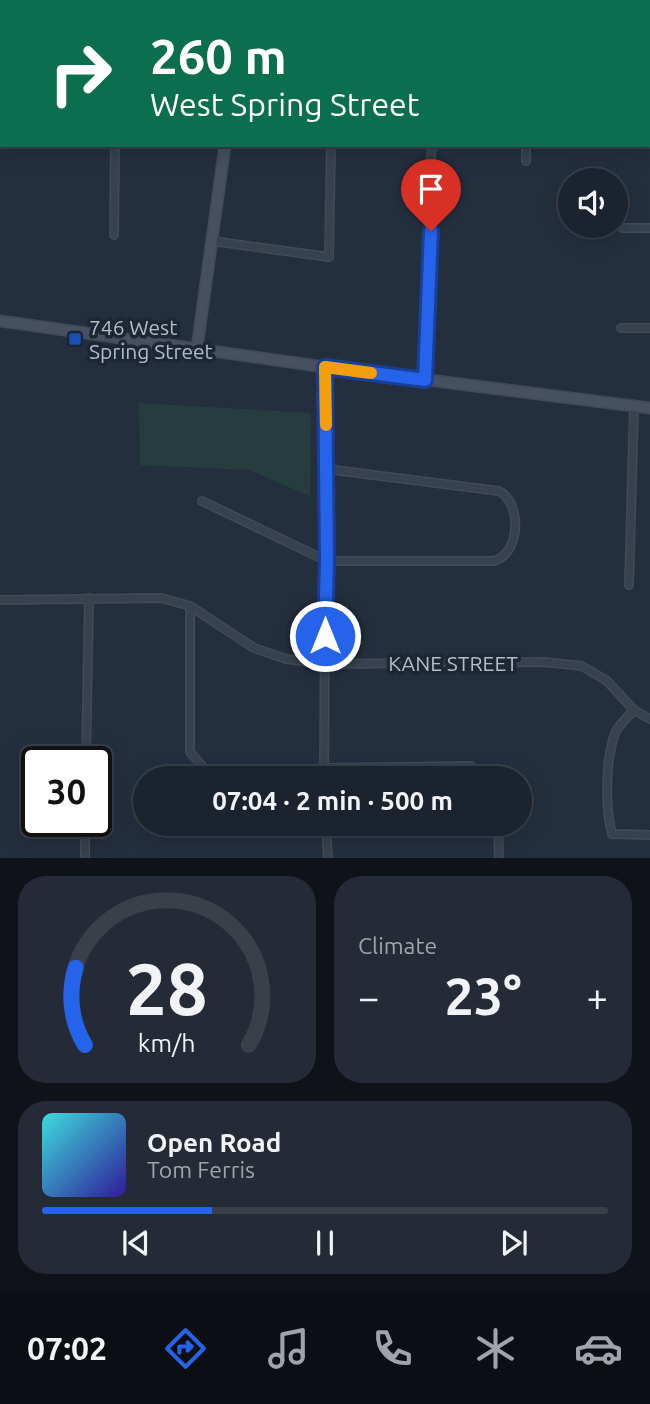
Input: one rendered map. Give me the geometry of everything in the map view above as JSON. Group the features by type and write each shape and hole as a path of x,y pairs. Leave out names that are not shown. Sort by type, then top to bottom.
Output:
{"main road":[{"path":"197,348 225,147"},
{"path":"0,321 325,367 650,408"}],"street":[{"path":"0,0 0,17"},
{"path":"114,234 115,147"},
{"path":"212,242 329,257 331,147"},
{"path":"425,380 432,147"},
{"path":"526,147 526,161"},
{"path":"628,228 650,228"},
{"path":"621,328 650,328"},
{"path":"324,766 327,561 325,367"},
{"path":"629,585 634,406"},
{"path":"202,501 327,561 489,561 507,555 514,543 514,511 509,498 499,491 327,469"},
{"path":"86,746 89,598"},
{"name":"KANE STREET","path":"0,600 161,598 190,606 254,648 286,659 326,664 544,662 582,666 607,681 634,710 650,719"},
{"path":"190,606 190,752 203,766"},
{"path":"634,710 617,729 610,750 607,817 612,834 650,835"},
{"path":"327,836 328,858"},
{"path":"498,836 499,858"},
{"path":"85,837 85,858"}],"green space":[{"path":"139,403 311,413 310,496 249,470 140,465"}],"slow traffic":[{"path":"326,425 325,367 371,373"}],"place":[{"name":"746 West Spring Street","path":"75,339"}],"route":[{"path":"325,636 325,367 425,380 431,231"}]}
